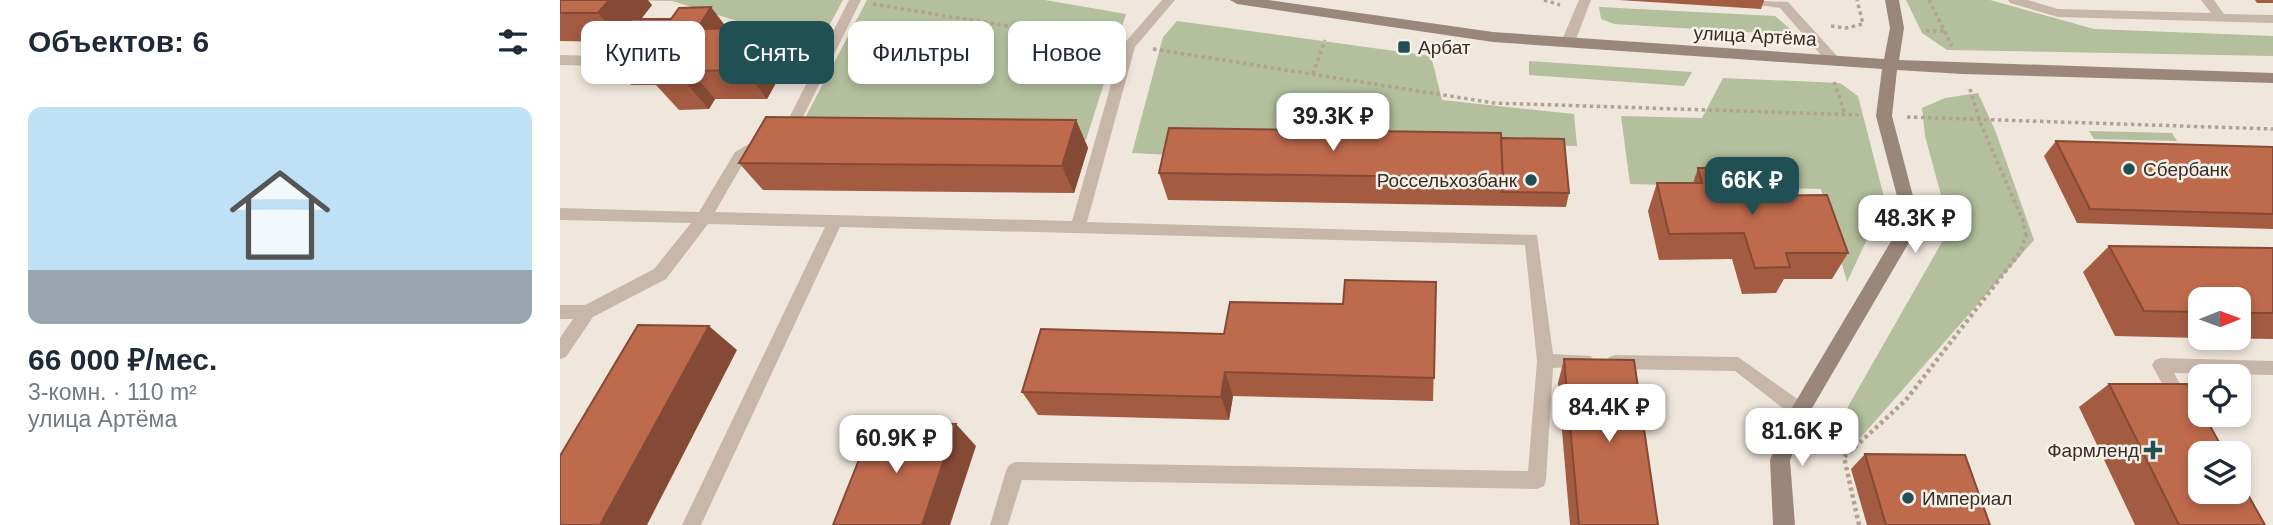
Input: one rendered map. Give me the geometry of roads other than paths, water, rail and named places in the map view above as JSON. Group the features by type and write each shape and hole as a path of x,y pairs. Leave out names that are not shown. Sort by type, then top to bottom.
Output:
{"main road":[{"name":"улица Артёма","path":"1237,0 1493,37 1962,69 2273,78"},
{"path":"1784,525 1780,460 1800,411 1902,239 1906,200 1884,116 1897,28 1892,0"}],"lane":[{"path":"1079,226 1129,46 1169,0"},
{"path":"1568,42 1585,0"},
{"path":"1751,0 1784,5 1833,60"},
{"path":"2014,0 2058,13 2273,19"},
{"path":"2207,0 2221,17"},
{"path":"560,312 587,312 660,274 703,219 740,156 794,119 854,1"},
{"path":"560,61 581,61"},
{"path":"560,214 1532,239 1545,360 1537,480 1015,471 999,525"},
{"path":"691,525 835,222"},
{"path":"560,352 587,312"},
{"path":"1545,360 1738,364 1800,411"},
{"path":"2188,366 2161,365 2188,414"},
{"path":"2251,367 2273,368"}],"place":[{"name":"Арбат","path":"1404,47"},
{"name":"Сбербанк","path":"2129,169"},
{"name":"Россельхозбанк","path":"1531,180"},
{"name":"Фармленд","path":"2153,450"},
{"name":"Империал","path":"1908,498"}]}
